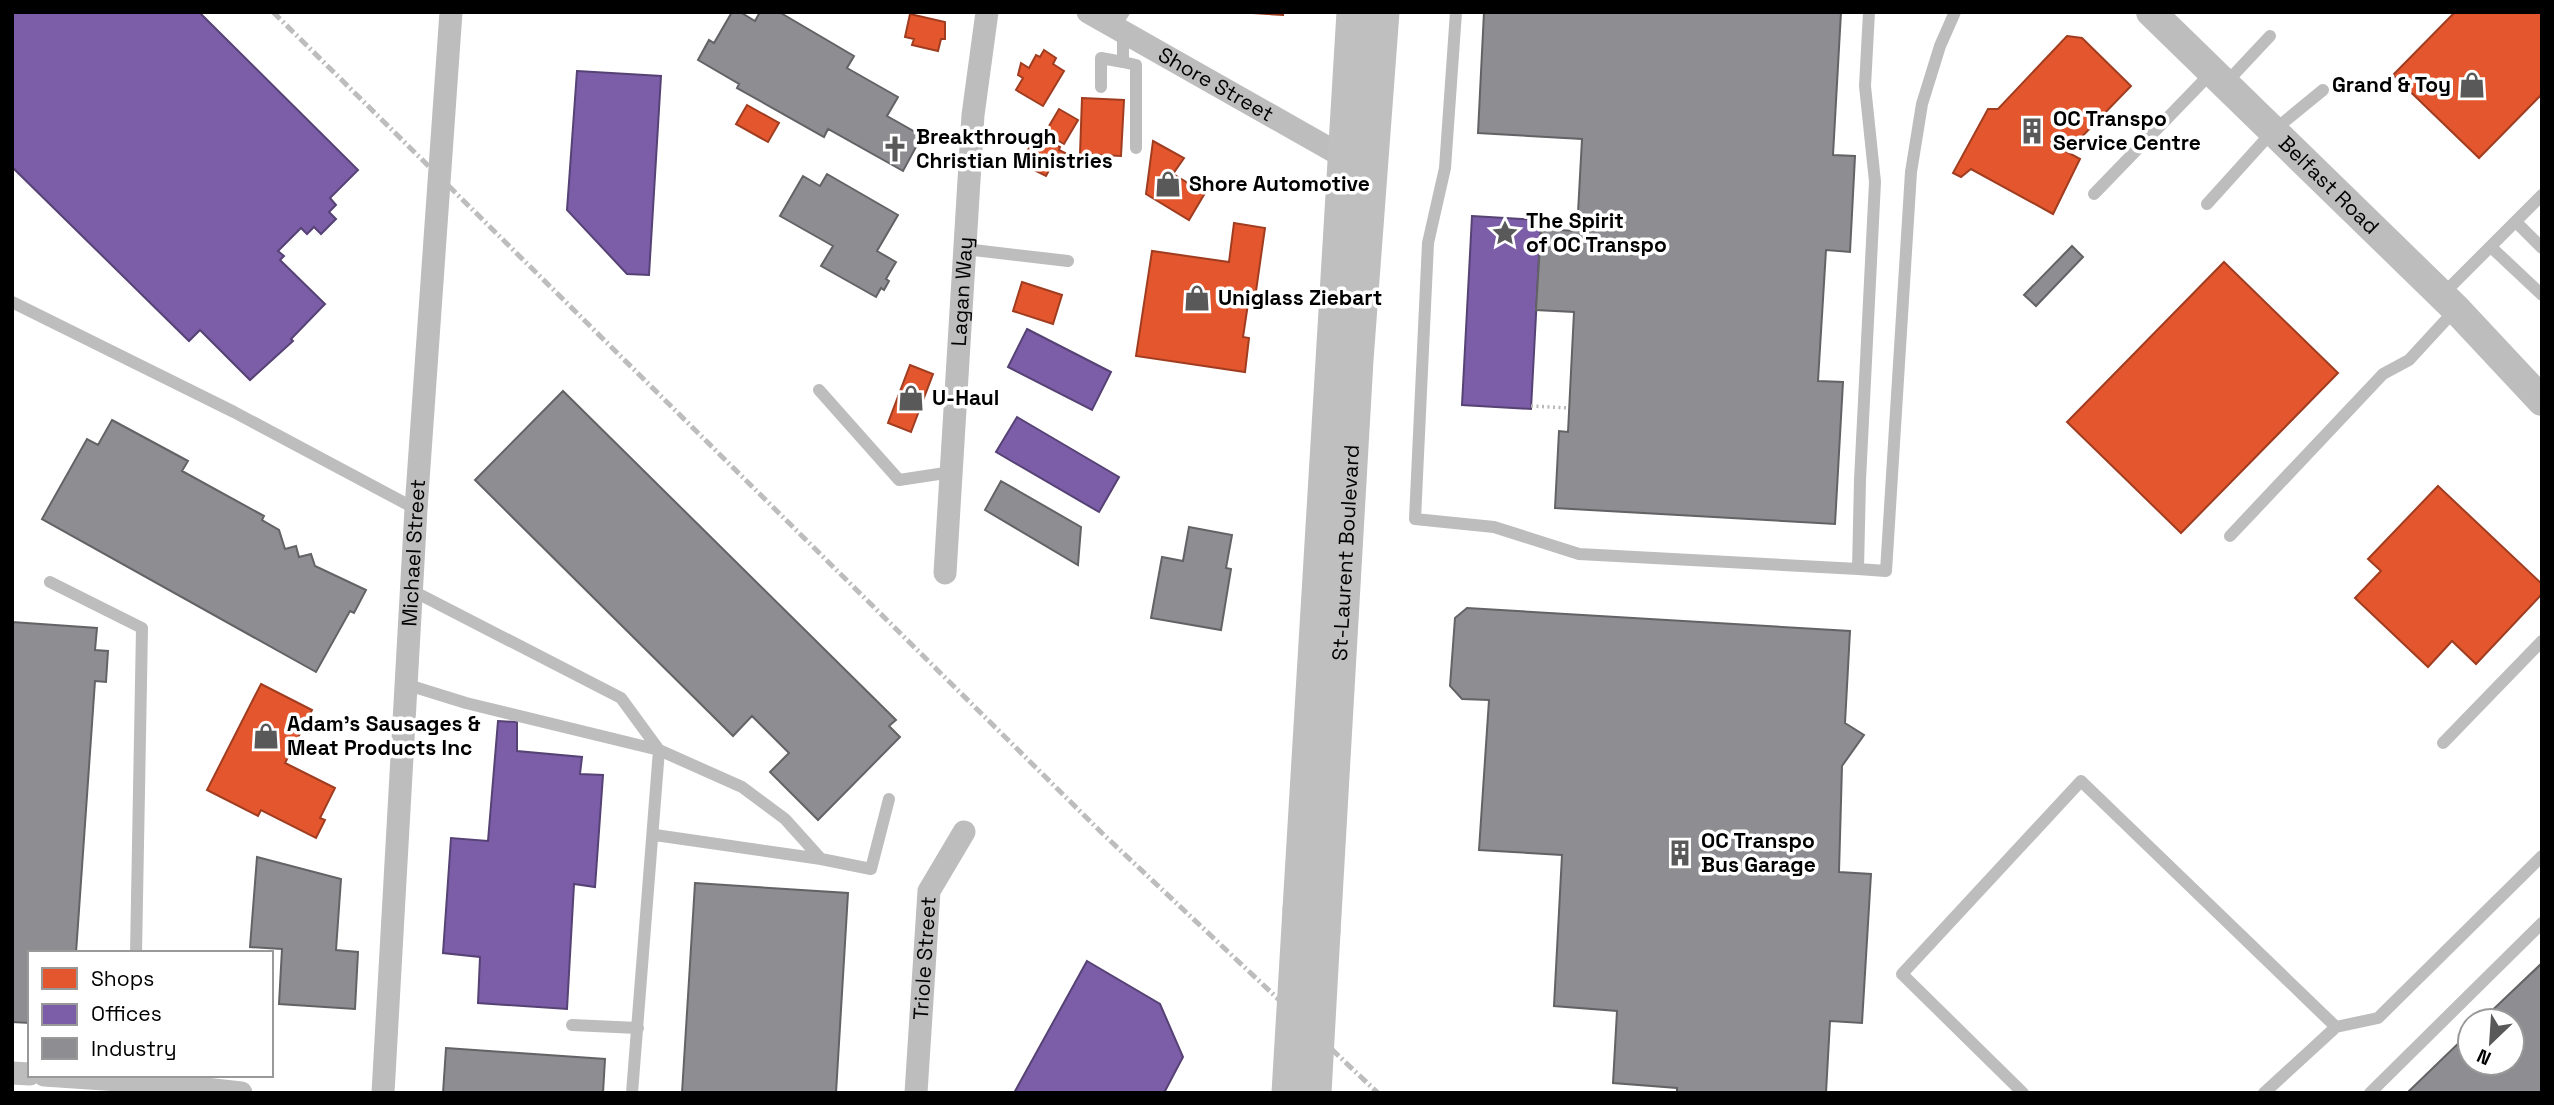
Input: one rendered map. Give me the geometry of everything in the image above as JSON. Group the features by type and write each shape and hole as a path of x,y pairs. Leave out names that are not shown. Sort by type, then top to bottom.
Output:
{"main road":[{"name":"St-Laurent Boulevard","path":"1288,1093 1353,12"},
{"name":"St-Laurent Boulevard","path":"1315,1093 1356,374 1383,12"}],"street":[{"name":"Michael Street","path":"383,1093 416,509 451,12"},
{"name":"Lagan Way","path":"945,573 974,115 987,12"},
{"name":"Shore Street","path":"1088,12 1120,24 1344,157"},
{"name":"Belfast Road","path":"2151,12 2449,302 2540,400"},
{"name":"Triole Street","path":"916,1093 929,891 964,832"},
{"path":"66,1077 241,1093"}],"lane":[{"path":"1456,12 1445,168 1428,243 1415,519 1494,527 1579,554 1886,571 1911,172 1922,104 1940,46 1955,12"},
{"path":"1858,569 1875,182 1865,86 1869,12"},
{"path":"1120,24 1123,62"},
{"path":"2094,194 2219,78 2270,36"},
{"path":"1101,87 1101,58 1136,65 1136,148"},
{"path":"2207,204 2273,131 2323,90"},
{"path":"2230,536 2383,374 2409,360 2491,247 2542,195"},
{"path":"2516,222 2542,248"},
{"path":"2491,247 2542,295"},
{"path":"965,249 1068,261"},
{"path":"12,302 234,412 416,509"},
{"path":"819,390 898,480 952,472"},
{"path":"50,582 142,628 136,951"},
{"path":"413,591 621,698 659,750 655,835 632,1093"},
{"path":"2443,743 2542,641"},
{"path":"408,685 466,703 659,750 742,787 785,819 821,859"},
{"path":"2023,1093 1902,974 2081,780 2336,1027"},
{"path":"655,835 872,869 889,799"},
{"path":"2264,1093 2336,1027 2378,1018 2542,856"},
{"path":"2370,1093 2542,923"},
{"path":"572,1025 638,1028"}],"path":[{"path":"1531,406 1569,408"}],"building: Shops":[{"path":"1237,12 1283,12 1283,15"},
{"name":"Grand & Toy","path":"2455,12 2542,12 2542,94 2479,158 2393,75"},
{"path":"910,14 945,22 945,39 941,39 938,51 912,45 914,39 905,37"},
{"name":"OC Transpo Service Centre","path":"2067,36 2082,38 2131,86 2067,152 2080,159 2053,214 1971,169 1961,177 1953,173 1988,109 1998,109"},
{"path":"1044,50 1056,58 1053,64 1064,71 1043,106 1016,90 1023,78 1018,75 1021,63 1029,68 1036,55 1040,57"},
{"path":"1082,98 1124,100 1121,156 1080,154"},
{"path":"747,105 779,123 768,142 736,124"},
{"path":"1059,109 1078,120 1064,144 1045,133"},
{"path":"1037,136 1060,147 1059,150 1071,156 1067,163 1056,157 1046,176 1024,165 1027,159 1023,157"},
{"name":"Shore Automotive","path":"1153,141 1184,158 1173,174 1205,193 1189,220 1146,194"},
{"name":"Uniglass Ziebart","path":"1234,223 1265,228 1255,298 1249,297 1243,337 1249,338 1245,372 1136,356 1152,251 1229,262"},
{"path":"2224,262 2338,373 2181,533 2067,422"},
{"path":"1022,282 1062,295 1053,324 1013,311"},
{"name":"U-Haul","path":"910,365 933,374 911,432 888,423"},
{"path":"2438,486 2542,584 2542,594 2476,664 2452,641 2428,667 2355,598 2381,571 2368,559"},
{"name":"Adam's Sausages & Meat Products Inc","path":"261,684 312,710 285,763 335,788 320,818 325,820 316,838 261,810 258,816 207,790"}],"building: Offices":[{"path":"12,12 199,12 358,170 330,198 336,205 329,212 336,219 321,234 314,227 307,234 301,228 278,251 284,256 280,260 325,304 291,339 293,341 250,380 200,330 189,341 12,167"},
{"path":"577,71 661,76 649,275 627,274 567,210"},
{"path":"1472,216 1541,220 1531,409 1462,405"},
{"path":"1027,329 1111,372 1092,410 1008,367"},
{"path":"1017,417 1119,477 1099,512 996,452"},
{"path":"498,721 517,722 517,751 582,757 580,774 603,775 595,887 574,884 567,1009 478,1003 480,957 443,953 451,838 488,841"},
{"path":"1087,961 1160,1004 1183,1057 1164,1093 1014,1093"}],"building: Industry":[{"path":"732,12 740,12 755,21 760,12 779,12 854,56 847,68 898,97 887,116 922,136 903,171 828,129 824,137 737,88 739,84 698,60 709,40 714,43"},
{"path":"1484,12 1841,12 1833,155 1855,156 1850,252 1826,250 1818,381 1843,382 1835,524 1555,508 1559,431 1568,432 1574,312 1536,310 1541,229 1577,231 1582,139 1478,133"},
{"path":"827,174 898,215 877,251 896,262 886,279 889,281 884,290 881,288 876,297 821,266 833,246 780,216 803,176 820,186"},
{"path":"2072,246 2083,257 2036,306 2024,295"},
{"path":"563,391 896,720 889,726 900,737 818,820 770,772 789,753 752,716 733,736 475,480"},
{"path":"112,420 188,461 182,471 264,516 262,520 279,530 285,549 296,546 299,557 311,554 315,566 366,590 354,613 350,611 316,672 42,519 87,439 98,445"},
{"path":"1001,481 1081,527 1078,565 985,510"},
{"path":"1189,527 1232,535 1226,568 1231,569 1221,630 1151,618 1162,557 1183,561"},
{"name":"OC Transpo Bus Garage","path":"1467,608 1850,631 1845,723 1864,735 1842,766 1839,872 1871,874 1862,1023 1830,1021 1826,1093 1677,1093 1677,1088 1613,1083 1617,1011 1554,1006 1562,855 1479,850 1489,700 1462,699 1450,686 1455,618"},
{"path":"12,622 97,628 95,650 108,651 106,682 95,681 76,951 28,951 28,1023 12,1022"},
{"path":"257,857 341,879 336,950 358,952 355,1009 279,1004 282,949 250,947"},
{"path":"695,883 848,893 836,1093 682,1093"},
{"path":"2542,963 2542,1093 2407,1093 2456,1046 2456,1077 2526,1077 2526,1007 2496,1007"},
{"path":"446,1048 605,1059 603,1093 443,1093"}],"railway":[{"path":"273,12 1102,833 1378,1093"}],"place":[{"name":"Grand & Toy","path":"2472,85"},
{"name":"OC Transpo Service Centre","path":"2032,131"},
{"name":"Breakthrough Christian Ministries","path":"895,149"},
{"name":"Shore Automotive","path":"1168,184"},
{"name":"The Spirit of OC Transpo","path":"1505,233"},
{"name":"Uniglass Ziebart","path":"1197,298"},
{"name":"U-Haul","path":"911,398"},
{"name":"Adam's Sausages & Meat Products Inc","path":"266,736"},
{"name":"OC Transpo Bus Garage","path":"1680,853"}]}
